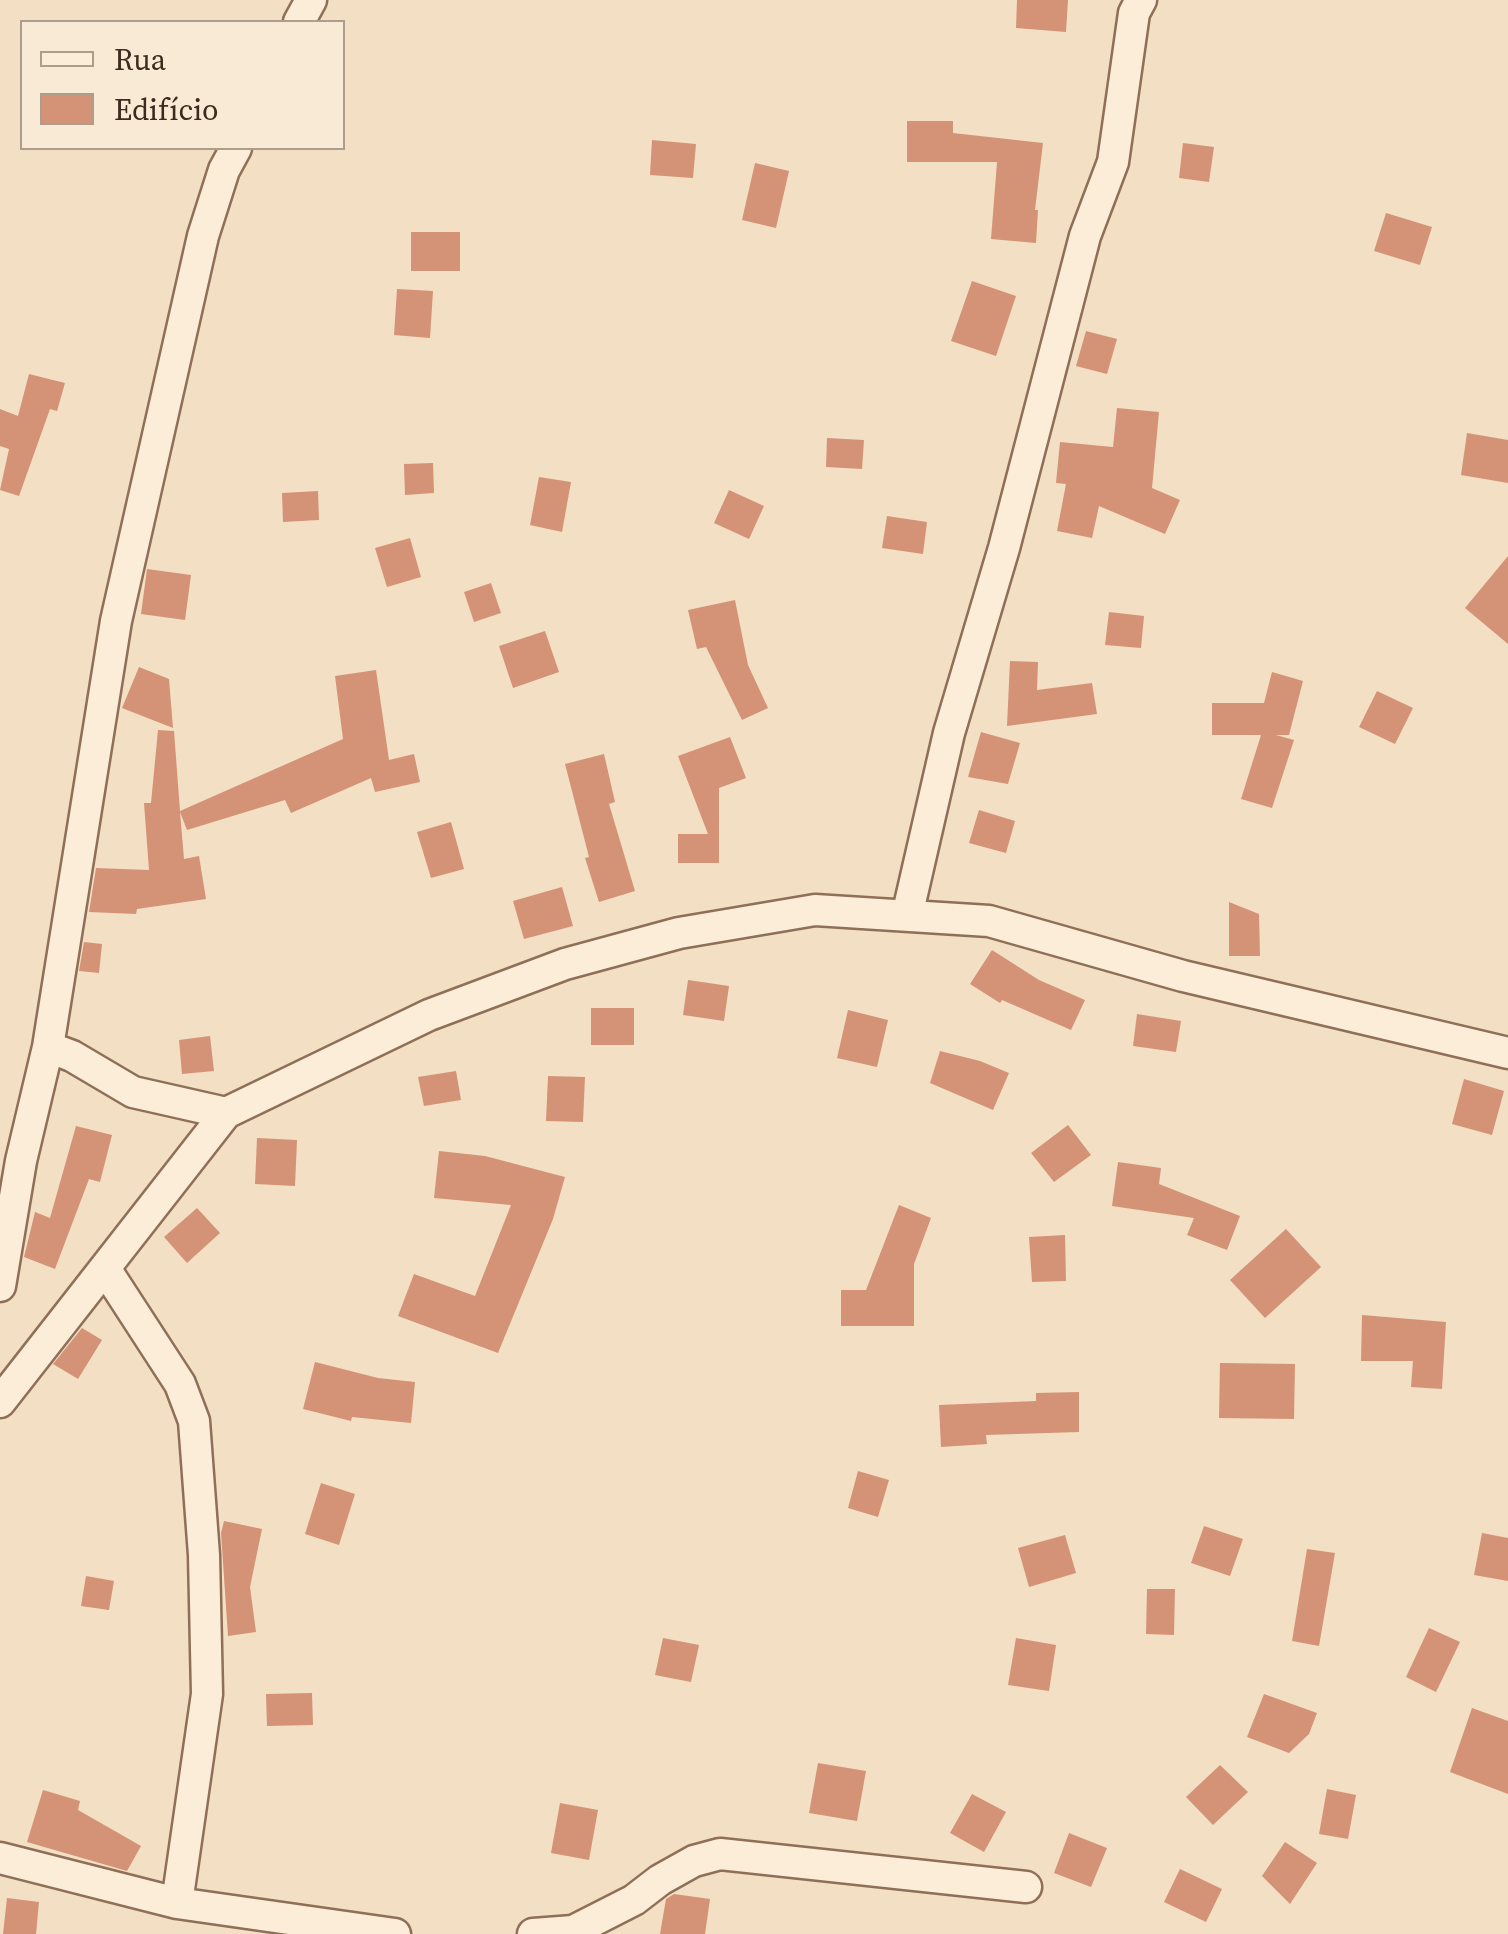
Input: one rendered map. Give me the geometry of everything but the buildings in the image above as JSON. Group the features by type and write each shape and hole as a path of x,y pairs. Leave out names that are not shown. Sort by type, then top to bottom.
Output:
{"street":[{"path":"907,916 948,733 1004,548 1085,236 1113,162 1134,13 1141,0"},
{"path":"0,1286 10,1165 48,1046 116,620 202,236 224,170 235,150"},
{"path":"0,1402 226,1113 429,1015 565,964 679,933 815,910 989,920 1183,976 1508,1052"},
{"path":"48,1046 133,1092 226,1113"},
{"path":"106,1270 180,1384 194,1421 204,1554 207,1694 177,1903"},
{"path":"533,1934 573,1930 634,1900 694,1862 720,1854 1026,1887"},
{"path":"0,1858 177,1903 213,1921 394,1934"}]}
